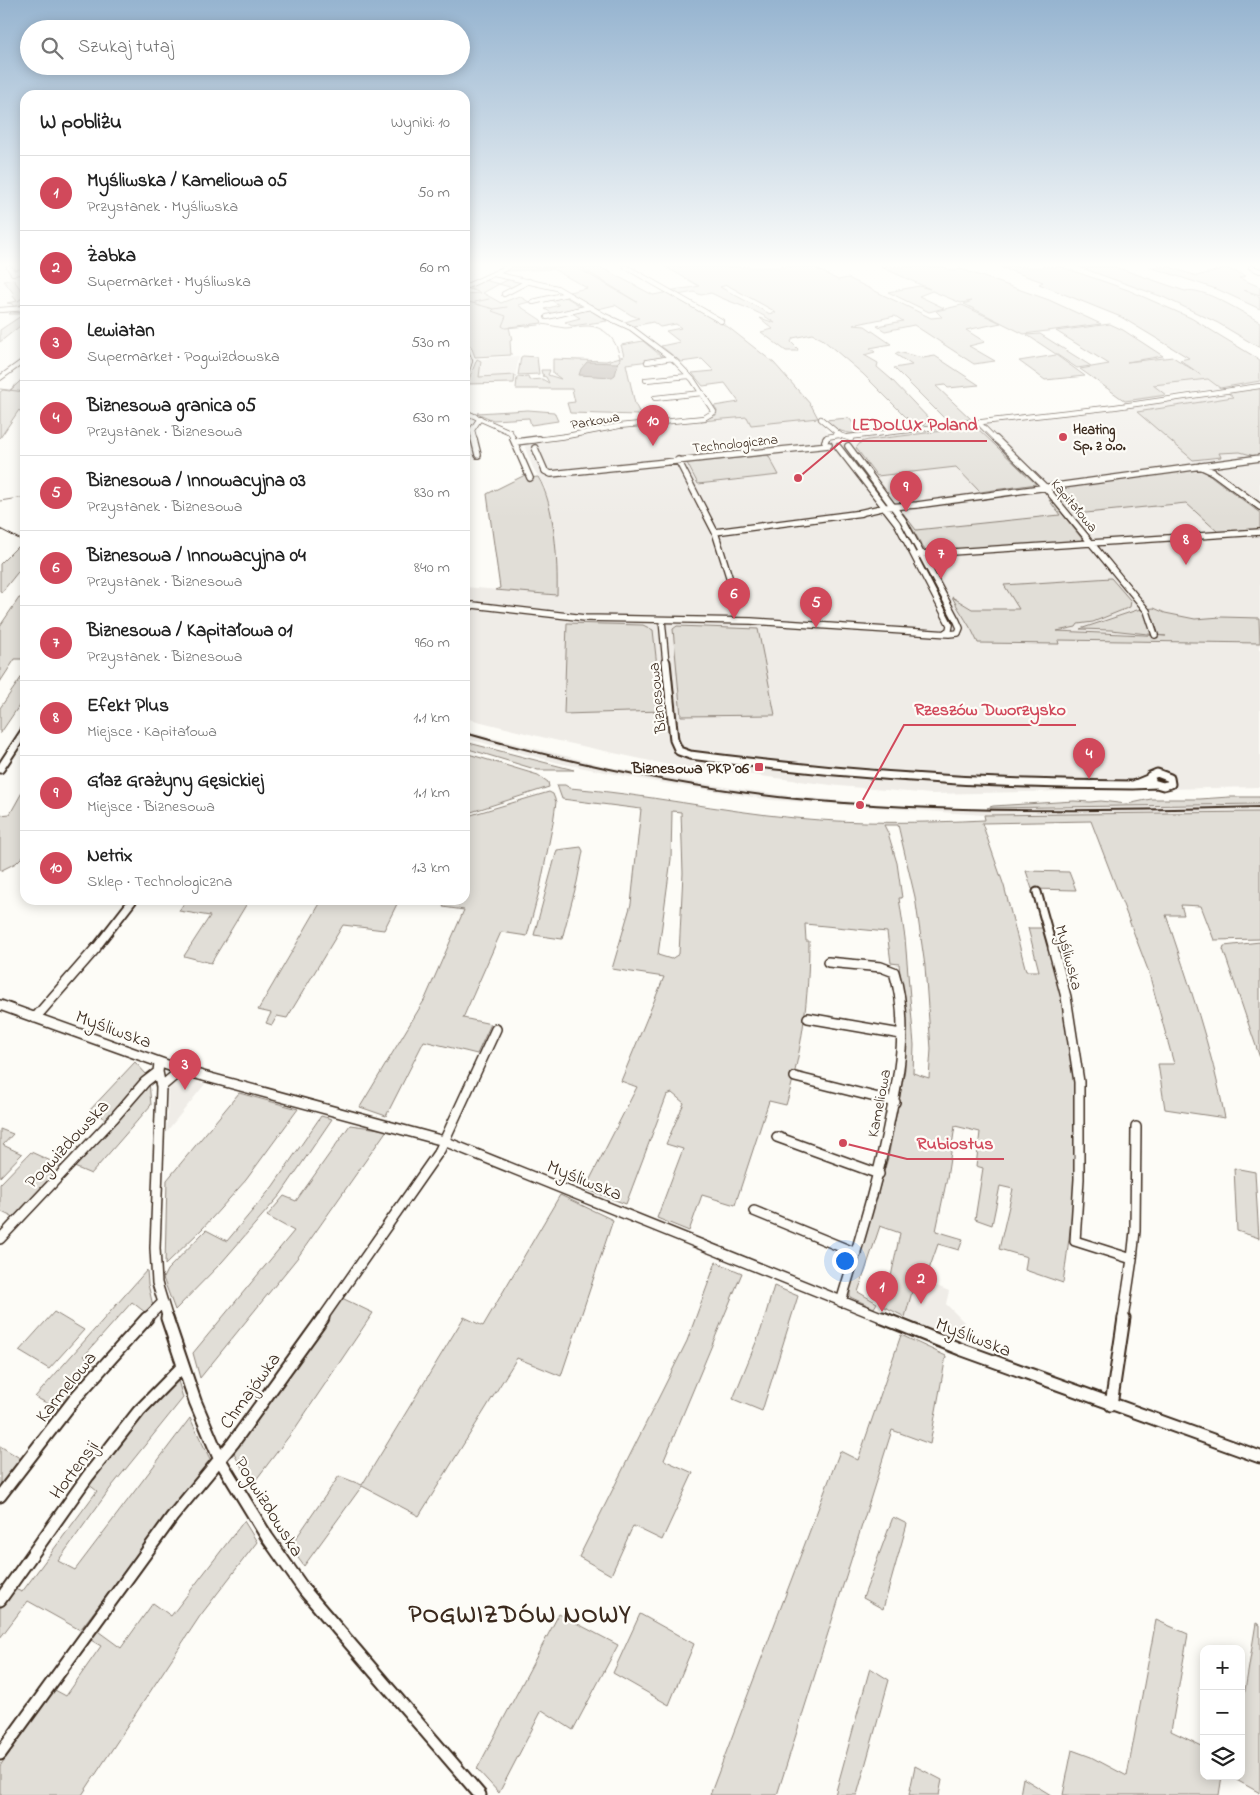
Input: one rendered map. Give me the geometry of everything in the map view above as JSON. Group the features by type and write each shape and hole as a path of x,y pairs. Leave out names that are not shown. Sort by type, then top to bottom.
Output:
{"street":[{"name":"Parkowa","path":"516,442 567,436 619,426 704,418 714,412 689,376 662,351"},
{"path":"647,362 672,358"},
{"path":"0,378 20,364"},
{"path":"646,380 689,376"},
{"path":"826,426 840,435 851,439 1128,406 1260,386"},
{"path":"655,398 702,393"},
{"path":"470,414 510,432 516,442 530,478"},
{"path":"478,455 472,430 480,418"},
{"path":"821,420 831,435"},
{"name":"Kapitałowa","path":"979,423 1045,487 1149,614 1155,634"},
{"path":"840,435 831,435 826,438 827,443 838,447 848,446"},
{"path":"848,446 851,439"},
{"name":"Technologiczna","path":"535,448 545,471 551,474 827,443"},
{"path":"470,607 473,604 558,616 751,621 956,634 959,626 923,555 848,446"},
{"path":"838,447 890,508 950,625 949,630 945,633"},
{"path":"715,532 1260,458"},
{"path":"678,460 715,532 737,602"},
{"path":"1199,466 1213,472 1260,507"},
{"path":"915,556 1260,532"},
{"name":"Biznesowa","path":"662,620 674,740 677,748 684,753 815,769 1090,785 1156,784"},
{"path":"0,769 20,739"},
{"path":"1133,785 1150,778 1154,774 1161,774 1172,780 1171,784 1166,786 1156,784 1150,778"},
{"name":"Myśliwska","path":"1037,892 1066,997 1079,1082 1079,1179 1075,1241 1132,1260"},
{"path":"35,1018 101,943 129,905"},
{"name":"Kameliowa","path":"828,962 881,968 894,972 899,988 902,1060 879,1174 841,1302"},
{"name":"Myśliwska","path":"0,1005 159,1067 181,1070 444,1142 960,1350 1260,1457"},
{"path":"808,1018 901,1034"},
{"name":"Chmajówka","path":"0,1754 172,1517 220,1460 358,1271 440,1150 496,1029"},
{"name":"Pogwizdowska","path":"159,1067 161,1087 155,1260 162,1303 183,1366 220,1460 267,1537 301,1585 480,1795"},
{"name":"Pogwizdowska","path":"0,1240 159,1067"},
{"path":"161,1087 181,1070"},
{"path":"795,1077 895,1102"},
{"path":"1111,1405 1135,1239 1136,1127"},
{"path":"777,1137 879,1174"},
{"path":"754,1211 856,1253"},
{"name":"Karmelowa","path":"0,1496 100,1370 138,1326 162,1303"},
{"name":"Hortensji","path":"0,1600 88,1476 139,1411 183,1366"}],"shaded area":[{"path":"473,351 511,351 511,355 475,357"},
{"path":"623,351 655,351 665,359 626,364 635,404 644,421 641,422 638,415 570,413 567,403 575,402 572,389 516,389 517,377 528,376 529,380 542,379 549,383 546,377 542,376 544,375 541,370 550,370 548,375 561,379 553,373 553,359 606,361 624,356"},
{"path":"667,351 758,351 774,363 811,405 818,418 751,425 747,417 701,421 716,415 717,410 714,406 739,402 725,383 703,386 692,373 714,371 702,359 681,362"},
{"path":"836,351 873,351 875,352 864,355 878,363 877,367 933,423 914,425 863,374"},
{"path":"954,351 977,351 995,361 974,364"},
{"path":"1051,351 1067,351 1091,366 1077,368"},
{"path":"1088,351 1155,351 1163,356 1127,362 1173,357 1201,375 1180,360 1189,358 1177,351 1245,351 1260,360 1260,381 1220,388 1208,379 1153,385 1166,395 1125,401 1080,369 1109,364"},
{"path":"898,352 923,358 935,356 979,385 948,388 945,385 936,386 971,419 948,422 894,368 912,365 895,354"},
{"path":"1056,355 1085,376 1045,380 1019,361"},
{"path":"519,356 514,383 470,384 470,376 477,359"},
{"path":"521,357 537,357 539,374 518,375"},
{"path":"477,359 481,361 479,377 515,375 514,383 470,384 470,376"},
{"path":"587,362 618,364 615,375 612,377 579,375"},
{"path":"1208,379 1220,388 1166,395 1152,385"},
{"path":"20,381 20,411 19,410 0,438 0,392 3,390 10,391"},
{"path":"1260,387 1260,456 1240,452 1219,453 1221,457 1193,460 1137,412 1233,397 1228,393"},
{"path":"1228,393 1260,418 1260,631 1214,638 1054,631 1166,641 1260,643 1260,787 931,794 839,786 664,764 470,719 470,587 557,595 556,554 545,487 533,468 524,445 528,442 621,428 747,417 751,425 818,418 835,442 1040,418"},
{"path":"528,410 554,412 558,421 531,425 529,418 493,420 477,413"},
{"path":"849,418 861,433 841,431 832,427 824,420"},
{"path":"976,427 1036,484 980,492 956,467 877,476 856,448 861,442 868,440"},
{"path":"768,455 779,475 698,484 687,463"},
{"path":"1203,470 1260,513 1260,529 1218,532 1186,503 1076,514 1056,491 1059,488"},
{"path":"525,475 529,478 538,477 548,502 556,551 557,595 495,590 500,588 487,494"},
{"path":"1049,500 1052,501 1083,540 930,551 924,549 903,513 916,530 1060,515"},
{"path":"17,547 20,548 20,569 2,592 0,591 0,564"},
{"path":"1111,578 1131,601 1130,607 1093,622 1078,624 1076,627 1057,631 1166,636 1111,630 1080,629 1137,610 1154,608 1165,613 1195,619 1221,617 1259,618 1260,643 1058,640 1059,644 978,643 952,597 972,609 1019,609 1004,585"},
{"path":"20,598 20,659 15,659 0,682 0,626"},
{"path":"567,623 643,625 653,630 662,711 564,714"},
{"path":"677,626 758,629 775,715 681,716 673,629"},
{"path":"20,679 20,704 0,734 0,708"},
{"path":"470,732 610,767 731,788 801,797 902,806 983,809 1260,804 1260,812 984,815 771,800 656,782 559,763 470,739"},
{"path":"470,743 574,770 538,770 470,750"},
{"path":"470,755 538,775 548,782 549,787 470,812"},
{"path":"557,785 767,815 866,822 985,820 984,815 1260,812 1260,939 1214,940 1201,906 1181,905 1184,915 1166,915 1206,1041 1225,1118 1165,1109 1158,1064 1174,1064 1148,970 1091,821 982,823 1004,886 1026,971 1039,971 1028,928 1044,928 1070,1039 1075,1084 1076,1140 1073,1198 1063,1283 1025,1270 1027,1257 999,1249 1013,1189 1000,1186 992,1225 975,1219 983,1168 976,1166 980,1132 955,1126 936,1231 963,1239 959,1250 938,1244 924,1284 915,1281 905,1317 883,1306 887,1296 900,1233 880,1226 858,1292 877,1303 874,1308 850,1297 850,1287 888,1158 905,1069 899,964 891,963 887,932 805,924 806,941 809,941 808,983 804,1024 792,1085 786,1105 769,1101 735,1205 702,1195 689,1231 657,1218 683,1149 666,1144 684,1103 672,1093 667,1095 626,1204 585,1189 637,1087 621,1081 664,977 612,969 631,904 641,809 562,799","holes":["672,811 681,812 683,873 679,954 671,959 658,955 671,859","884,825 898,825 915,897 925,966 931,1049 929,1078 913,1073 914,1045 905,938 899,898 902,898 897,863"]},
{"path":"549,792 553,794 556,802 553,823 540,888 527,936 501,932 463,1018 491,1024 477,1054 424,1041 386,1116 360,1107 425,999 464,910 443,907 444,905 470,905 471,815"},
{"path":"20,796 20,859 0,871 0,815 10,814"},
{"path":"1260,797 1260,804 987,808 993,806 1074,801 1101,801 1127,804 1151,799"},
{"path":"581,847 583,851 577,882 562,939 534,935 557,850"},
{"path":"1026,871 1069,872 1076,890 1032,889"},
{"path":"183,905 246,905 211,963 184,956 210,916 179,911"},
{"path":"319,905 396,905 384,930 343,925 287,1018 277,1016 272,1025 266,1023 271,1013 258,1010"},
{"path":"1260,942 1260,1058 1223,949 1224,946"},
{"path":"135,1062 147,1075 108,1120 89,1111"},
{"path":"190,1079 205,1084 167,1131 168,1091 177,1082"},
{"path":"149,1081 151,1105 91,1174 72,1166"},
{"path":"239,1093 298,1109 246,1180 203,1228 165,1265 167,1180"},
{"path":"321,1116 332,1119 281,1194 222,1262 175,1310 163,1278 167,1270 206,1230 227,1241 273,1186"},
{"path":"350,1125 387,1130 298,1257 200,1378 193,1353 294,1231 267,1216 284,1196 296,1201"},
{"path":"0,1129 13,1134 3,1145 22,1154 0,1177"},
{"path":"31,1152 64,1167 16,1219 0,1211 0,1184"},
{"path":"1234,1168 1255,1172 1259,1238 1237,1231"},
{"path":"560,1195 613,1220 561,1376 517,1358 419,1516 362,1486 304,1566 290,1547 339,1476 362,1485 464,1317 483,1326"},
{"path":"716,1262 742,1273 664,1460 693,1473 662,1540 633,1526 611,1575 579,1557 687,1341"},
{"path":"147,1270 153,1306 146,1313 132,1302 84,1356 99,1368 62,1411 35,1397"},
{"path":"915,1281 923,1284 925,1281 949,1291 946,1304 964,1322 960,1335 955,1340 924,1328 905,1317"},
{"path":"774,1286 798,1296 762,1411 733,1399 761,1330"},
{"path":"342,1298 373,1313 296,1427 252,1485 234,1454 245,1431"},
{"path":"54,1312 84,1330 49,1369 19,1351"},
{"path":"901,1335 946,1356 930,1444 892,1430 777,1795 710,1795 840,1451 858,1460"},
{"path":"177,1377 183,1398 112,1486 58,1561 75,1570 190,1418 212,1463 192,1483 80,1630 28,1601 0,1638 0,1605 12,1588 22,1592 97,1491 88,1484 127,1433"},
{"path":"0,1446 23,1460 0,1490"},
{"path":"893,1517 907,1524 883,1609 863,1598"},
{"path":"244,1521 257,1542 200,1616 82,1795 0,1795 0,1766 53,1689 66,1696 101,1646 89,1639 95,1629 121,1648 153,1603 171,1616"},
{"path":"559,1614 618,1645 573,1730 542,1710 499,1793 477,1769"},
{"path":"640,1614 694,1644 669,1705 613,1673"},
{"path":"1156,1620 1188,1634 1171,1731 1200,1745 1200,1780 1221,1780 1219,1795 1063,1795 1072,1750 1091,1757 1127,1776"},
{"path":"1256,1623 1260,1625 1260,1793 1236,1780 1245,1780 1245,1690"},
{"path":"870,1668 889,1680 857,1795 835,1795"},
{"path":"915,1766 942,1780 939,1795 909,1795"},
{"path":"1023,1778 1051,1795 1020,1795"}],"waterway":[{"path":"617,363 620,360 618,351"},
{"path":"10,390 20,381"},
{"path":"0,389 20,391"},
{"path":"0,501 20,498"}],"railway":[{"path":"0,529 20,539"},
{"path":"470,734 547,755 630,773 713,788 797,799 855,804 970,809 1144,810 1260,807"}],"place":[{"name":"Heating Sp. z o.o.","path":"1063,437"},
{"name":"Netrix","path":"653,446"},
{"name":"LEDOLUX Poland","path":"798,478"},
{"name":"Głaz Grażyny Gęsickiej","path":"906,512"},
{"name":"Efekt Plus","path":"1186,565"},
{"name":"Biznesowa / Kapitałowa 01","path":"941,579"},
{"name":"Biznesowa / Innowacyjna 04","path":"734,619"},
{"name":"Biznesowa / Innowacyjna 03","path":"816,628"},
{"name":"Biznesowa PKP 06","path":"759,767"},
{"name":"Biznesowa granica 05","path":"1089,779"},
{"name":"Rzeszów Dworzysko","path":"860,805"},
{"name":"Lewiatan","path":"185,1090"},
{"name":"Rubiostus","path":"843,1143"},
{"name":"Żabka","path":"921,1304"},
{"name":"Myśliwska / Kameliowa 05","path":"882,1312"}],"district":[{"name":"POGWIZDÓW NOWY","path":"520,1613"}]}
